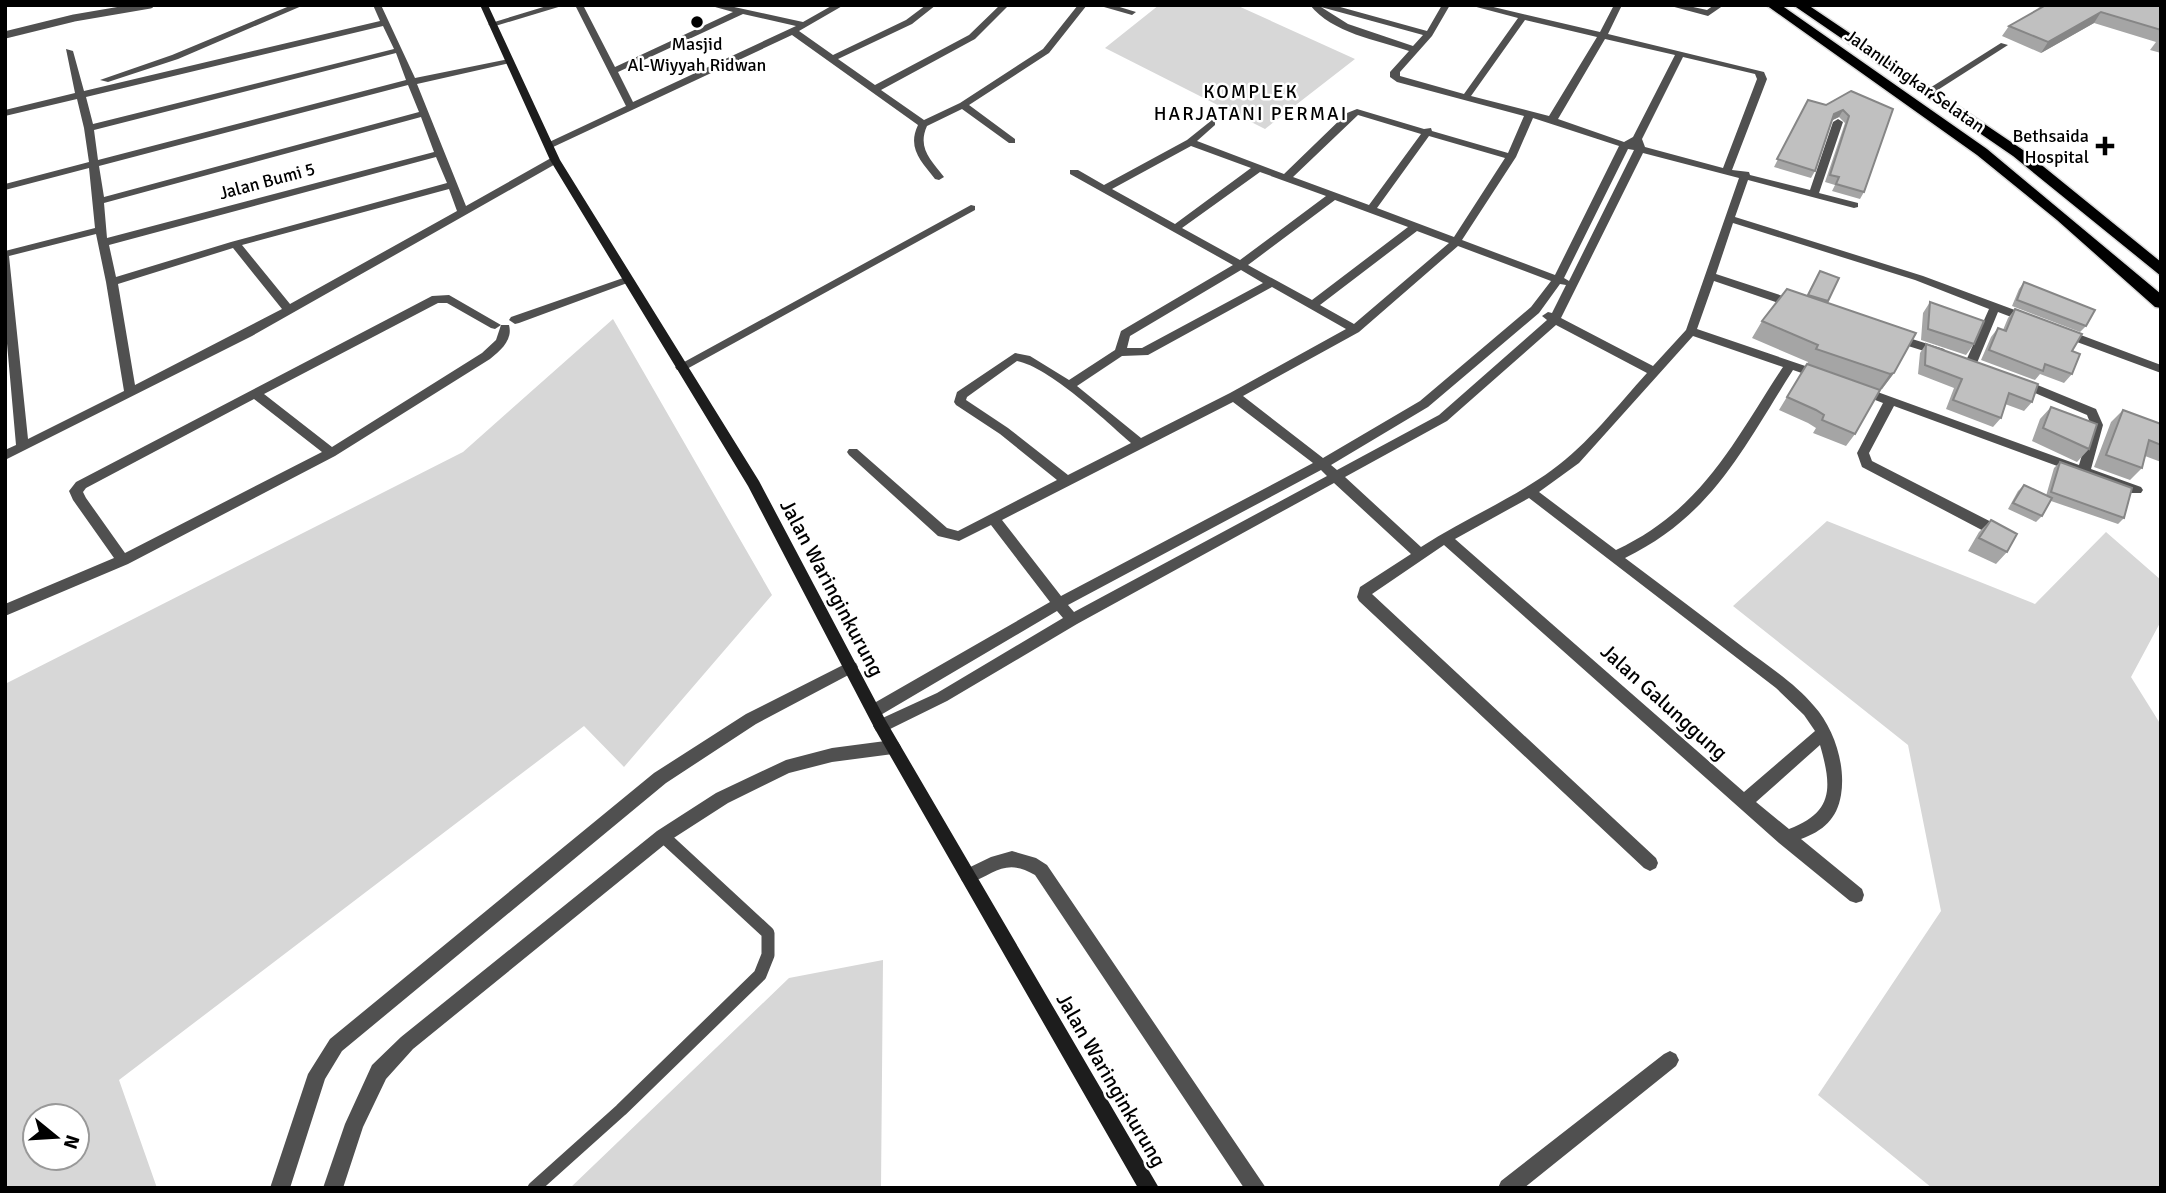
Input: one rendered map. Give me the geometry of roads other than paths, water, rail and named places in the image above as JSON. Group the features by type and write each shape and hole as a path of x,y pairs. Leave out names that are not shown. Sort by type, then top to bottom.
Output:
{"highway":[{"name":"Jalan Lingkar Selatan","path":"1772,5 1982,152 2063,217 2161,303"},
{"name":"Jalan Lingkar Selatan","path":"1799,5 2018,153 2161,271"},
{"path":"1858,64 1879,59"}],"street":[{"path":"81,91 175,57 300,5"},
{"path":"377,5 383,23 399,50 463,212"},
{"name":"Jalan Waringinkurung","path":"484,5 555,160 626,280 754,484 881,726 1149,1188"},
{"path":"492,24 561,5"},
{"path":"579,5 631,107"},
{"path":"712,5 805,25"},
{"path":"548,146 793,31 841,5"},
{"path":"832,59 909,22 932,5"},
{"path":"875,89 972,37 1005,5"},
{"path":"939,177 916,146 915,138 923,124 963,105 1046,51 1083,5"},
{"path":"1101,5 1132,12"},
{"path":"1314,5 1320,14 1336,22 1416,50"},
{"path":"1322,5 1429,34"},
{"path":"1446,5 1429,34 1395,72 1395,77 1854,205"},
{"path":"1474,5 1602,33 1762,74 1728,170"},
{"path":"1552,120 1602,33 1615,18 1618,5"},
{"path":"1671,5 1702,13 1712,11 1720,5"},
{"path":"613,71 743,11"},
{"path":"1466,97 1523,17"},
{"path":"5,113 81,91 383,23"},
{"path":"793,31 923,124"},
{"path":"1930,91 2004,45"},
{"path":"89,128 399,50"},
{"path":"69,51 89,128 102,243 112,282 130,393"},
{"path":"874,711 1058,604 1322,464 1424,404 1535,310 1557,281 1634,144 1680,53"},
{"path":"5,187 411,82 509,62"},
{"path":"963,105 1012,142"},
{"path":"1286,178 1350,115 1357,112 1428,130 1511,157"},
{"path":"99,201 423,114"},
{"path":"853,452 951,536 959,536 1234,396 1355,329 1455,243 1511,157 1530,114"},
{"path":"1814,193 1838,122"},
{"path":"1106,187 1190,142 1212,123"},
{"path":"1371,210 1428,130"},
{"path":"1190,142 1572,285"},
{"path":"881,726 942,697 1072,620 1443,418 1555,318 1634,144"},
{"name":"Jalan Bumi 5","path":"102,243 440,153"},
{"path":"5,456 289,310 555,160"},
{"path":"1177,228 1258,168"},
{"path":"1074,172 1106,187 1355,329"},
{"path":"1650,863 1367,603 1364,597 1365,591 1445,538 1530,492 1574,460 1655,372 1691,331 1745,174"},
{"path":"112,282 235,244 452,185"},
{"path":"1120,352 1125,334 1241,265 1333,196"},
{"path":"681,367 971,208"},
{"path":"1730,219 1919,278 2161,369"},
{"path":"1313,305 1415,227"},
{"path":"23,447 5,256 100,230"},
{"path":"235,244 289,310"},
{"path":"1710,276 1816,311"},
{"path":"124,560 76,491 81,485 436,299 449,299 505,324 626,280"},
{"path":"1069,386 1120,352 1144,352 1271,283"},
{"path":"1959,359 1995,307"},
{"path":"1535,310 1655,372"},
{"path":"5,610 124,560 331,453 486,356 499,346 505,337 505,324"},
{"path":"1691,331 1828,379"},
{"path":"1882,333 1983,368"},
{"path":"1066,480 959,399 1015,357 1021,356 1069,386 1139,443"},
{"path":"1614,557 1654,538 1682,516 1720,470 1790,365"},
{"path":"2009,378 2092,412 2096,425 2084,471"},
{"path":"1854,387 2136,490"},
{"path":"257,395 331,453"},
{"path":"1234,396 1322,464 1421,555"},
{"path":"1891,400 1863,453 1867,464 2012,540"},
{"path":"1530,492 1781,684 1809,710 1824,732 1835,763 1830,805 1820,823 1785,838"},
{"path":"993,518 1072,620"},
{"name":"Jalan Galunggung","path":"1445,538 1785,838 1856,895"},
{"path":"280,1188 317,1074 337,1045 660,778 751,719 851,667"},
{"path":"1744,802 1824,732"},
{"path":"334,1188 354,1124 379,1072 407,1043 663,836 722,798 786,767 832,755 894,747"},
{"path":"968,876 1004,858 1023,858 1041,870 1256,1188"},
{"path":"1508,1188 1670,1060"}],"lane":[{"path":"5,35 74,18 150,5"},
{"path":"534,1188 621,1110 760,975 771,951 768,933 663,836"}],"place":[{"name":"Masjid Al-Wiyyah Ridwan","path":"697,22"},
{"name":"Bethsaida Hospital","path":"2105,146"}],"district":[{"name":"KOMPLEK HARJATANI PERMAI","path":"1251,103"}]}
